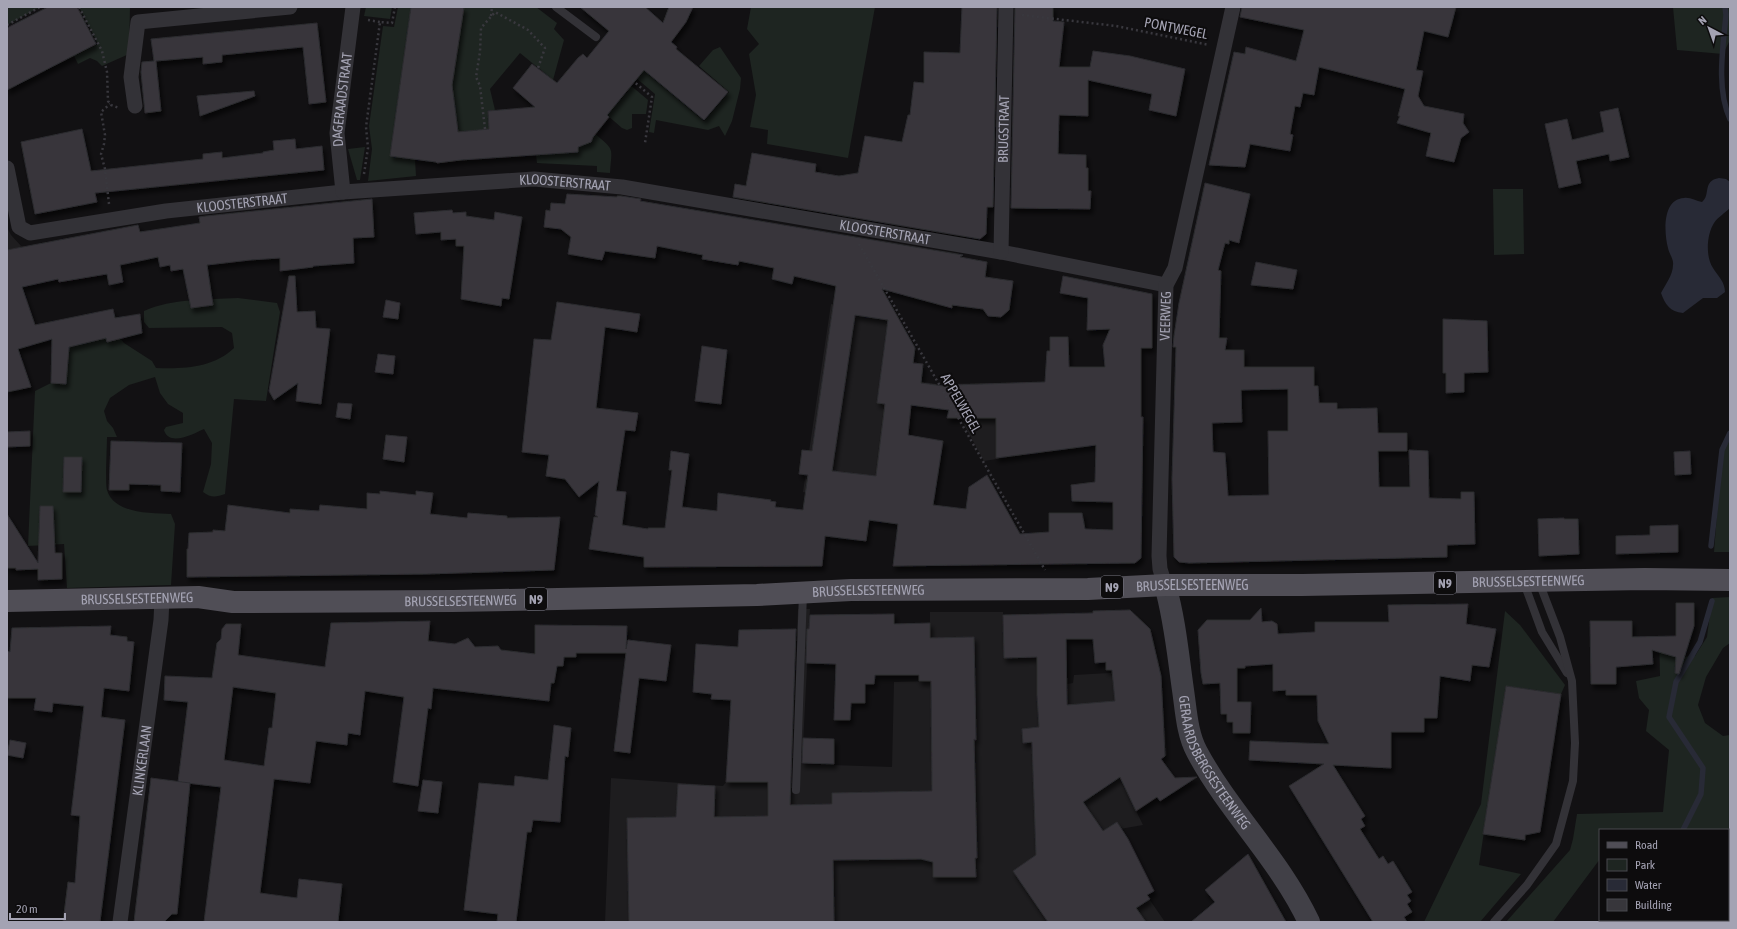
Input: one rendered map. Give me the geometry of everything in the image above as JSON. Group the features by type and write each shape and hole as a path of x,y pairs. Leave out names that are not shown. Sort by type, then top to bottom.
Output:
{"main road":[{"name":"BRUSSELSESTEENWEG","path":"7,601 198,597 240,602 453,601 749,595 851,590 906,591 1165,586 1295,586 1532,581 1730,580"},
{"name":"GERAARDSBERGSESTEENWEG","path":"1165,586 1174,616 1188,724 1196,751 1284,878 1309,922"}],"street":[{"path":"127,107 138,22 290,7"},
{"name":"DAGERAADSTRAAT","path":"343,192 337,133 353,7"},
{"name":"VEERWEG","path":"1165,586 1160,569 1160,556 1166,285 1175,268 1232,7"},
{"name":"BRUGSTRAAT","path":"1001,252 1006,10"},
{"name":"KLOOSTERSTRAAT","path":"7,168 19,227 30,232 110,221 166,211 343,192 534,179 614,186 1001,252 1166,285"},
{"name":"KLINKERLAAN","path":"120,922 161,620 162,598"}],"lane":[{"path":"556,7 596,38"},
{"path":"1532,581 1542,632 1572,681"},
{"path":"1494,922 1527,884 1556,844 1573,781 1576,743 1572,681 1560,636 1532,581"},
{"path":"796,790 803,592"}],"path":[{"path":"7,25 40,7"},
{"path":"79,7 102,51 107,72 108,101 110,104"},
{"path":"362,191 368,148 366,127 380,22 392,23 395,7"},
{"path":"490,16 492,7"},
{"name":"PONTWEGEL","path":"1006,10 1116,26 1223,48"},
{"path":"485,129 480,86 476,77 480,52 480,28 490,16 495,12 528,30 545,48 538,68"},
{"path":"632,80 652,97 645,143"},
{"path":"110,104 127,107"},
{"path":"110,104 101,112 100,116 105,135 101,154 107,185 110,221"},
{"name":"APPELWEGEL","path":"858,227 859,244 1045,569 1046,588"}],"shaded area":[{"path":"7,227 11,235 22,247 7,250"},
{"path":"858,248 915,349 912,380 936,384 948,409 911,406 900,524 887,523 888,510 830,501 803,492 831,304 836,305"},
{"path":"1045,382 1048,451 984,461 942,384"},
{"path":"798,609 810,609 802,764 892,767 894,682 930,681 930,612 1003,612 1003,615 1065,614 1067,684 1073,683 1074,675 1127,672 1161,676 1167,755 1123,784 1143,825 1103,832 1165,922 605,922 611,778 723,786 726,782 791,782"}],"green space":[{"path":"7,7 40,7 7,25"},
{"path":"79,7 130,7 129,54 102,66 97,61 90,58 78,64 74,56 98,44"},
{"path":"366,7 392,7 390,19 364,16"},
{"path":"398,7 411,7 396,115 415,159 416,176 368,181 372,149 369,126 383,26 394,27"},
{"path":"464,7 536,7 557,23 554,29 564,40 553,80 520,53 490,89 495,110 488,111 489,129 459,140 452,85"},
{"path":"751,7 875,7 848,158 767,144 768,130 750,127 756,95 749,54 759,44 747,29"},
{"path":"1673,7 1730,7 1730,40 1723,54 1677,50"},
{"path":"720,47 741,78 740,89 732,121 725,136 719,126 708,130 656,120 654,133 649,132 655,94 629,72 640,67 704,121 729,92 699,66 713,50"},
{"path":"629,84 648,100 646,114 632,114 632,128 627,130 622,128 607,115 628,91 625,89"},
{"path":"594,133 609,146 611,150 610,173 597,172 597,166 537,163 536,155 578,152 578,145 589,143 593,139"},
{"path":"365,147 360,180 357,180 348,149"},
{"path":"1493,189 1523,189 1524,254 1494,255"},
{"path":"238,298 277,303 280,312 266,401 234,399 225,494 214,496 203,492 211,464 212,443 204,429 182,438 171,438 164,430 166,427 183,423 183,413 168,404 160,393 155,377 129,385 110,398 104,411 107,421 113,428 117,437 107,437 106,486 111,498 117,504 125,508 134,511 171,514 175,524 171,585 67,588 64,544 28,546 35,391 51,383 53,339 116,333 124,343 152,361 156,368 198,366 217,360 234,348 232,333 222,327 149,328 144,322 144,311 178,302"},
{"path":"1730,439 1730,552 1714,552 1722,450"},
{"path":"1730,597 1730,643 1723,648 1706,677 1698,705 1705,723 1723,736 1730,735 1730,921 1624,922 1729,921 1729,829 1599,829 1599,860 1553,922 1506,922 1570,850 1577,814 1663,812 1669,750 1646,731 1649,710 1639,698 1636,681 1660,676 1659,637 1678,657 1695,656 1707,637 1712,598"},
{"path":"1505,611 1520,625 1565,685 1561,694 1506,686 1479,865 1521,874 1480,922 1424,922 1481,804"}],"water":[{"path":"1719,178 1726,179 1730,182 1730,208 1714,223 1708,239 1708,251 1710,263 1723,282 1725,292 1717,298 1703,298 1683,313 1678,312 1669,307 1664,301 1661,293 1673,269 1673,261 1668,248 1666,234 1666,218 1668,210 1677,200 1684,198 1702,202 1705,199 1710,182"}],"building":[{"path":"48,7 77,7 96,44 7,90 7,28"},
{"path":"411,7 464,7 452,85 458,132 489,129 488,111 535,107 513,88 532,64 557,83 578,58 583,54 587,58 609,31 580,7 645,7 663,23 669,7 693,7 686,22 671,42 677,47 676,49 728,92 704,120 644,70 607,115 609,117 593,137 591,142 578,147 578,152 437,163 390,156"},
{"path":"962,7 997,7 993,207 987,207 986,234 980,239 733,197 735,184 746,186 752,153 816,164 815,172 839,176 858,173 865,136 902,142 908,115 910,115 914,82 924,83 924,52 960,53"},
{"path":"1015,7 1053,7 1053,21 1064,22 1059,67 1090,67 1093,51 1130,56 1185,69 1176,116 1149,110 1152,94 1088,80 1088,116 1059,115 1058,154 1086,155 1086,168 1088,168 1088,191 1091,191 1090,209 1011,208"},
{"path":"1242,7 1456,7 1448,37 1424,31 1416,70 1423,71 1418,96 1424,106 1464,114 1463,123 1469,132 1461,138 1454,162 1426,156 1431,133 1397,123 1400,116 1398,116 1405,89 1319,67 1314,95 1303,93 1300,107 1295,106 1290,134 1293,135 1290,151 1250,144 1245,167 1209,165 1234,52 1245,54 1246,47 1296,61 1304,30 1240,17"},
{"path":"317,23 326,102 309,104 303,47 222,55 222,62 203,64 203,57 156,61 161,111 145,113 141,72 142,62 154,61 151,39"},
{"path":"254,91 255,96 200,116 197,96"},
{"path":"1618,108 1629,157 1610,161 1609,154 1576,161 1581,183 1559,188 1545,124 1567,119 1572,140 1604,132 1600,112"},
{"path":"82,129 91,171 203,159 203,154 222,152 222,158 263,153 274,150 273,141 295,139 296,149 322,146 324,170 95,193 97,202 35,214 21,142"},
{"path":"1205,183 1250,194 1239,243 1229,240 1229,244 1225,243 1218,270 1221,271 1219,338 1227,338 1225,350 1244,350 1244,367 1314,367 1314,386 1318,386 1319,403 1337,403 1337,409 1377,408 1378,433 1407,433 1407,451 1378,451 1379,487 1410,487 1409,450 1428,451 1429,498 1461,499 1461,492 1474,492 1475,544 1447,545 1447,557 1179,562 1174,557 1172,479 1176,347 1173,347 1179,303","holes":["1288,389 1288,431 1268,431 1269,495 1228,496 1225,453 1213,452 1212,423 1242,422 1241,390"]},
{"path":"567,194 621,196 641,199 640,201 963,255 960,257 987,262 985,277 1013,281 1009,310 1001,317 988,316 983,309 952,305 952,308 882,289 915,348 913,363 923,364 921,383 951,387 952,385 1045,382 1047,351 1050,351 1050,337 1068,337 1069,367 1105,367 1103,345 1110,329 1087,330 1088,298 1060,293 1063,276 1152,294 1152,348 1141,348 1141,417 1143,417 1141,558 1135,563 893,566 898,524 869,520 866,541 825,536 822,566 644,567 644,557 589,549 594,517 598,517 595,515 599,481 579,497 565,479 546,476 549,455 522,452 534,339 551,340 557,302 640,314 637,332 605,327 596,408 638,413 635,431 625,430 616,491 626,492 622,525 648,529 665,528 672,470 669,470 671,451 689,454 682,507 717,511 718,493 771,500 770,501 776,502 775,507 803,510 808,475 799,474 802,450 812,451 836,286 794,276 792,284 772,279 774,268 739,261 738,265 702,259 703,255 657,246 655,258 605,251 602,260 568,254 571,237 561,229 544,227 546,210 550,211 551,203 565,204","holes":["855,315 888,320 877,403 885,404 876,476 832,471","911,405 949,410 947,418 996,418 996,458 1096,445 1095,482 1071,485 1072,501 1113,502 1113,530 1085,529 1082,513 1049,513 1049,532 1020,534 987,475 969,487 966,509 933,505 943,441 908,435"]},
{"path":"372,199 374,237 353,238 354,263 313,266 280,271 280,258 207,265 213,305 191,308 183,269 171,271 170,265 160,267 158,257 120,265 123,282 109,285 107,274 59,282 58,279 22,287 35,325 113,309 115,318 140,314 142,333 107,342 106,338 69,347 66,384 51,383 52,339 18,349 31,387 7,392 7,250 138,225 140,232 200,223 199,217 206,216"},
{"path":"452,210 453,213 466,212 466,216 494,220 495,212 522,217 509,299 502,298 501,306 461,299 464,246 456,246 456,239 441,240 441,232 416,234 414,213"},
{"path":"1256,262 1297,270 1293,289 1251,285"},
{"path":"289,276 295,276 297,312 315,311 316,328 330,329 321,404 296,401 298,383 274,400 269,391"},
{"path":"386,300 400,303 398,319 383,317"},
{"path":"1443,319 1487,321 1488,372 1464,373 1464,392 1446,393 1446,373 1443,373"},
{"path":"702,346 727,350 721,404 695,401"},
{"path":"378,354 395,356 393,374 375,372"},
{"path":"338,403 352,404 350,419 336,417"},
{"path":"30,431 30,446 7,447 7,432"},
{"path":"386,435 407,437 404,462 383,459"},
{"path":"111,441 182,443 180,492 161,491 161,485 129,484 129,490 109,490"},
{"path":"1690,451 1691,474 1675,475 1674,452"},
{"path":"64,457 82,457 81,492 63,492"},
{"path":"380,491 416,495 416,491 433,493 430,514 467,518 468,513 507,516 507,518 560,517 554,570 427,574 187,577 187,549 189,533 213,532 213,530 225,531 228,505 290,513 290,509 319,511 320,505 367,509 367,493 380,494"},
{"path":"40,506 53,506 55,553 62,553 62,579 38,580 38,569 16,570 16,568 7,568 7,514 38,563"},
{"path":"1538,519 1578,519 1579,554 1539,556"},
{"path":"1678,525 1678,552 1616,554 1616,536 1650,535 1650,526"},
{"path":"1676,603 1694,603 1694,626 1679,674 1675,673 1676,657 1652,650 1653,664 1616,667 1616,684 1591,684 1590,621 1632,621 1632,637 1676,636"},
{"path":"1468,604 1466,624 1496,629 1489,667 1472,665 1470,681 1440,676 1437,718 1424,718 1424,732 1391,732 1391,768 1333,765 1365,816 1361,819 1365,826 1360,829 1379,859 1383,856 1388,864 1393,861 1412,892 1407,895 1411,901 1407,904 1412,912 1404,917 1407,922 1373,922 1289,786 1324,764 1249,760 1250,741 1329,744 1318,721 1317,695 1286,695 1286,690 1273,691 1273,664 1237,668 1237,702 1251,702 1250,733 1233,733 1233,722 1227,722 1227,714 1221,714 1220,683 1203,684 1198,630 1207,620 1250,620 1261,608 1262,622 1272,621 1277,624 1278,634 1315,632 1315,622 1389,622 1388,605"},
{"path":"1130,610 1150,629 1161,676 1165,756 1161,759 1175,778 1197,777 1160,801 1157,797 1136,811 1120,777 1083,802 1103,831 1117,822 1128,839 1154,891 1147,895 1150,899 1136,908 1146,922 1048,922 1013,871 1036,855 1032,742 1023,743 1022,729 1039,727 1037,657 1004,658 1003,615 1093,613 1093,611","holes":["1066,639 1093,639 1095,663 1106,662 1106,670 1112,670 1115,701 1067,705"]},
{"path":"894,614 894,624 930,623 930,638 974,637 976,877 933,877 933,862 921,859 833,860 834,922 629,922 627,818 676,817 678,784 715,786 714,817 768,816 768,782 726,782 731,700 711,699 712,694 693,692 696,644 738,647 739,630 796,629 790,805 832,804 832,793 932,791 931,681 919,681 919,675 875,675 874,684 865,684 865,703 851,703 850,720 834,720 836,664 806,663 807,629 809,629 810,615"},
{"path":"430,621 428,641 455,644 468,638 475,647 498,646 501,650 535,654 535,625 627,626 626,649 628,640 671,645 666,681 639,678 630,753 614,751 626,653 576,653 576,657 564,657 563,666 557,666 554,683 551,683 549,701 433,688 431,709 428,708 418,786 393,782 404,697 365,691 360,735 348,733 347,745 316,741 310,783 274,779 260,893 297,898 299,879 342,884 338,922 204,922 221,787 178,782 188,702 164,700 165,676 212,678 217,643 221,639 222,629 226,624 241,624 238,655 325,667 331,623","holes":["233,687 276,693 272,728 269,728 264,766 224,760"]},
{"path":"111,626 110,635 127,637 127,641 134,642 129,691 104,688 101,717 125,720 100,922 63,922 68,882 75,883 80,816 71,815 84,706 53,703 52,712 34,710 36,698 7,698 7,651 10,652 12,628"},
{"path":"1506,686 1561,694 1540,832 1525,835 1525,840 1483,834"},
{"path":"554,725 571,728 568,757 565,756 560,822 533,820 531,832 527,832 516,922 497,922 498,914 464,910 479,783 514,786 515,776 548,780"},
{"path":"803,738 834,739 834,764 802,763"},
{"path":"10,740 26,743 23,758 7,755"},
{"path":"151,778 190,783 177,914 172,914 164,922 134,922"},
{"path":"423,780 442,782 438,813 418,811"},
{"path":"1248,854 1286,922 1191,922 1215,902 1205,890"}],"waterway":[{"path":"1725,7 1726,15 1722,54 1722,81 1723,95 1730,119"},
{"path":"1711,546 1722,450 1730,433"},
{"path":"1684,829 1701,794 1703,768 1669,717 1676,682 1700,642 1712,601"}]}
